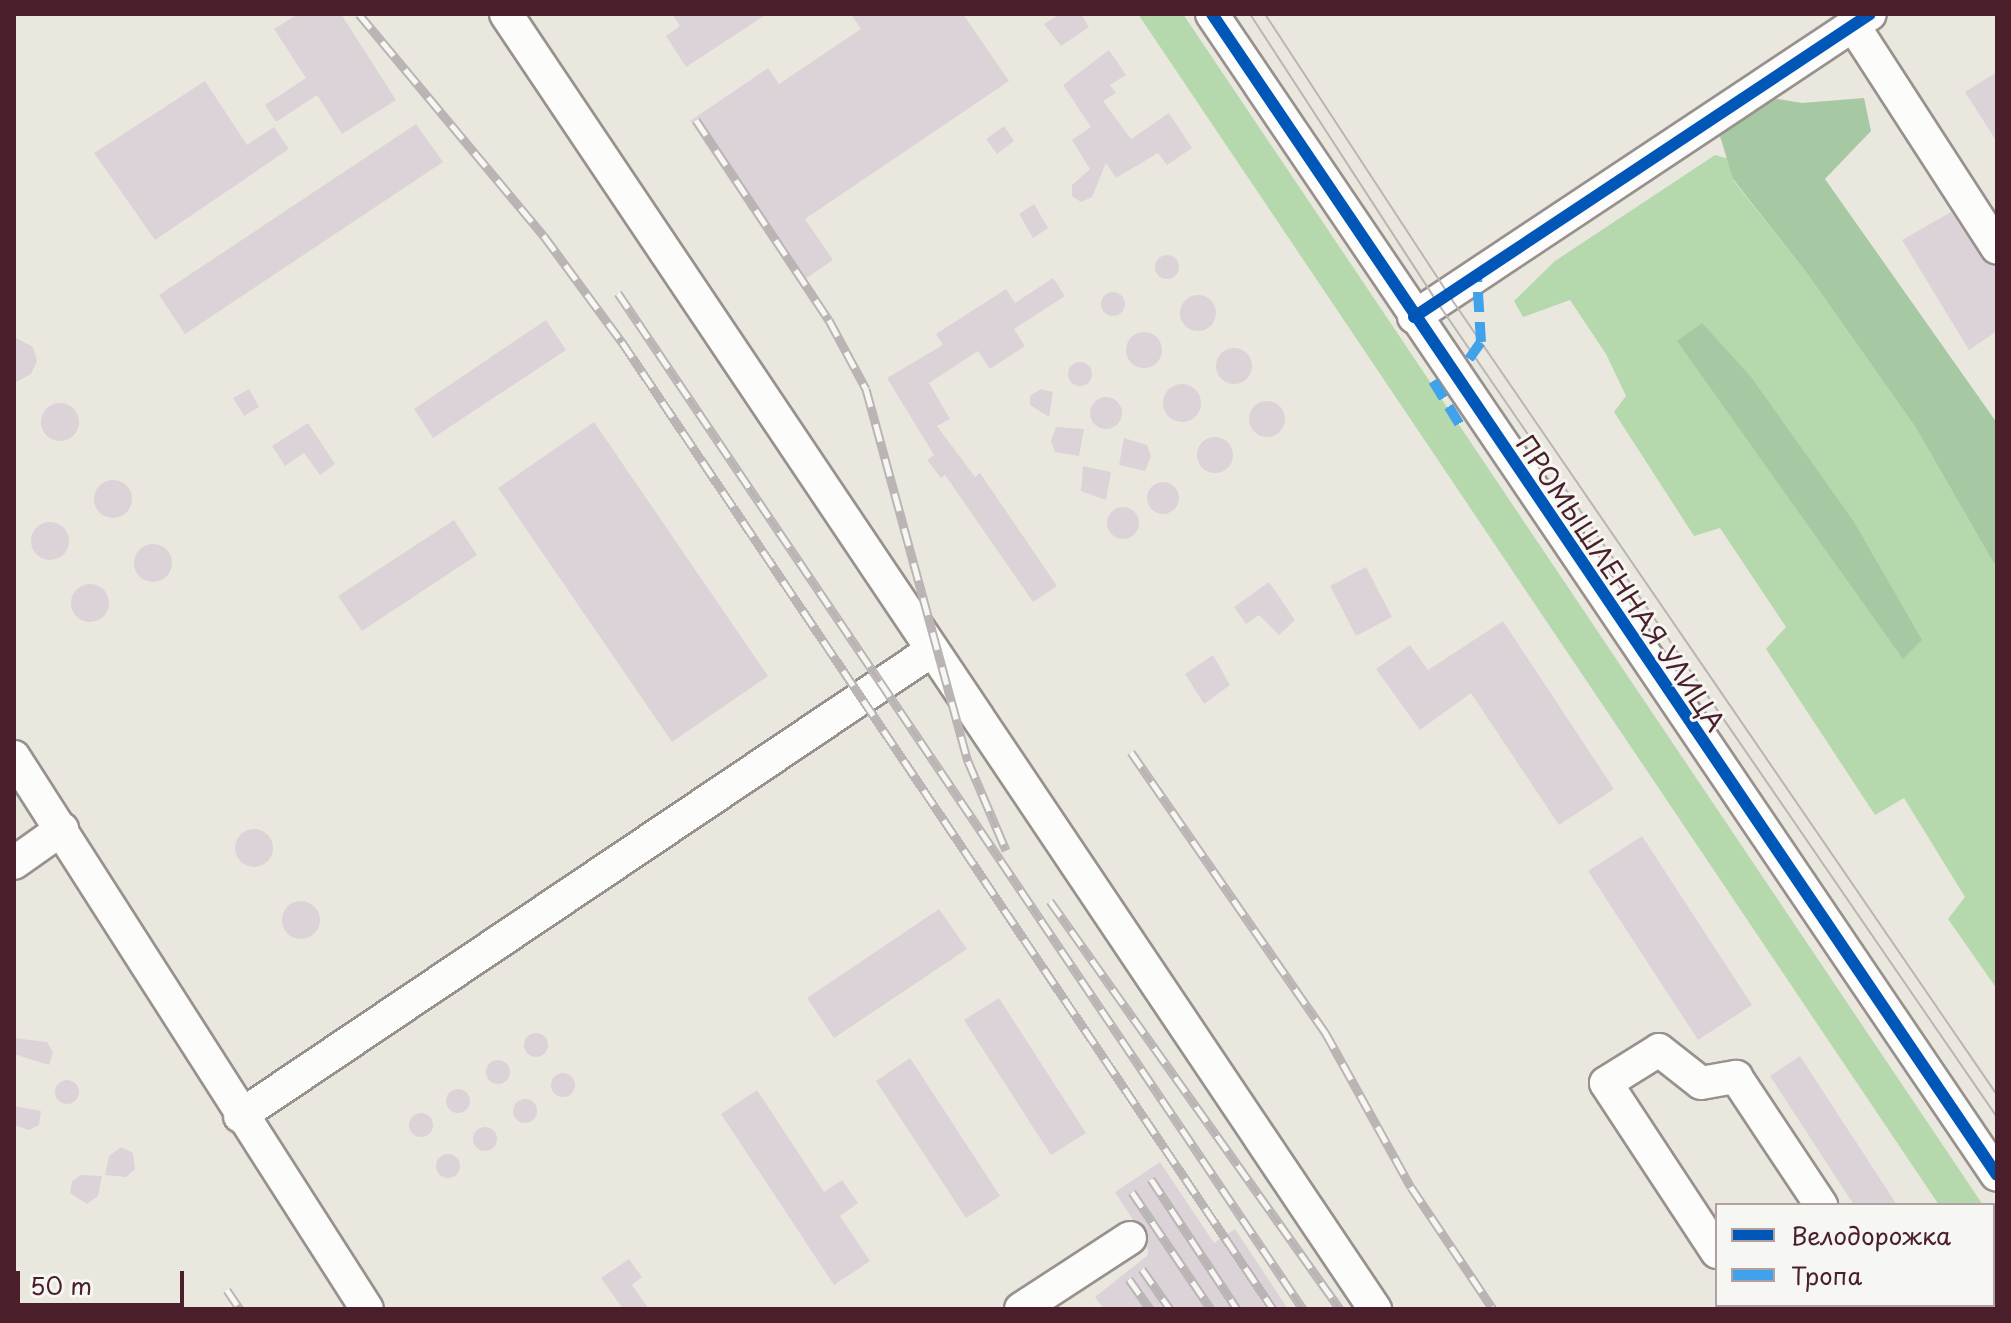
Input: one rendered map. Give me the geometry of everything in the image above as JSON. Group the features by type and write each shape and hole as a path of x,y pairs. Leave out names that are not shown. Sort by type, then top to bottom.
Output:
{"street":[{"path":"506,14 1375,1309"},
{"name":"ПРОМЫШЛЕННАЯ УЛИЦА","path":"1212,14 1997,1175"},
{"path":"1414,317 1861,20 1997,248"},
{"path":"240,1116 931,651"},
{"path":"14,757 240,1116 367,1309"},
{"path":"14,863 62,829"},
{"path":"1715,1249 1606,1083 1659,1050 1701,1083 1736,1077 1820,1203"},
{"path":"1021,1309 1130,1238"}],"green space":[{"path":"1138,14 1183,14 1982,1203 1938,1203"},
{"path":"1766,97 1802,103 1864,98 1871,131 1825,179 1997,423 1997,569 1916,428 1806,272 1733,179 1720,136"},
{"path":"1715,155 1729,159 1733,180 1806,272 1916,428 1997,569 1997,989 1948,919 1965,897 1904,798 1875,815 1766,649 1786,627 1720,528 1694,536 1614,412 1626,396 1606,354 1570,300 1523,317 1514,301 1555,261"},
{"path":"1702,323 1751,377 1854,522 1922,640 1903,659 1677,341"},
{"path":"1995,1223 1997,1226 1997,1290 1995,1287"}],"building":[{"path":"298,14 341,14 396,100 342,134 317,95 276,122 265,105 306,78 274,29"},
{"path":"672,14 767,14 686,67 666,36 680,26"},
{"path":"851,14 963,14 1009,81 805,219 833,260 799,283 690,121 768,68 779,84 861,29"},
{"path":"1060,14 1081,14 1089,27 1061,46 1044,24"},
{"path":"1109,50 1126,75 1110,85 1116,93 1103,101 1131,139 1169,113 1192,148 1167,165 1158,153 1116,178 1106,163 1092,197 1081,202 1072,196 1072,185 1090,169 1072,140 1091,127 1063,85"},
{"path":"1997,72 1997,142 1965,92"},
{"path":"205,81 247,145 274,127 289,149 155,240 94,153"},
{"path":"416,124 443,162 185,334 159,295"},
{"path":"1004,126 1014,141 997,154 986,139"},
{"path":"1034,204 1048,228 1033,238 1019,214"},
{"path":"1951,212 1982,259 1997,267 1997,331 1969,350 1902,240"},
{"path":"1167,255 1176,258 1179,267 1176,276 1167,279 1158,276 1155,267 1158,258"},
{"path":"1053,278 1065,296 1014,329 1025,346 990,369 978,351 929,383 950,419 937,426 975,477 980,473 1057,586 1033,602 945,475 941,478 927,460 934,455 887,378 943,345 936,334 1006,289 1015,303"},
{"path":"1113,292 1122,295 1125,304 1122,313 1113,316 1104,313 1101,304 1104,295"},
{"path":"1198,295 1211,300 1216,313 1211,326 1198,331 1185,326 1180,313 1185,300"},
{"path":"546,320 566,350 433,438 414,409"},
{"path":"1144,332 1157,337 1162,350 1157,363 1144,368 1131,363 1126,350 1131,337"},
{"path":"14,337 33,347 37,361 31,374 14,383"},
{"path":"1234,348 1247,353 1252,366 1247,379 1234,384 1221,379 1216,366 1221,353"},
{"path":"1075,362 1085,362 1092,369 1092,379 1085,386 1075,386 1068,379 1068,369"},
{"path":"1182,384 1195,390 1201,403 1195,416 1182,422 1169,416 1163,403 1169,390"},
{"path":"249,389 259,407 244,416 233,398"},
{"path":"1041,389 1053,392 1049,417 1030,405 1030,396"},
{"path":"1106,397 1117,402 1122,413 1117,424 1106,429 1095,424 1090,413 1095,402"},
{"path":"1267,401 1280,406 1285,419 1280,432 1267,437 1254,432 1249,419 1254,406"},
{"path":"60,403 74,408 79,422 74,436 60,441 46,436 41,422 46,408"},
{"path":"594,422 768,676 672,742 498,488"},
{"path":"308,423 335,464 320,475 304,453 285,466 272,446"},
{"path":"1056,427 1084,429 1079,456 1055,452 1051,441"},
{"path":"1215,437 1228,442 1233,455 1228,468 1215,473 1202,468 1197,455 1202,442"},
{"path":"1124,438 1147,445 1151,456 1145,471 1119,465"},
{"path":"1083,466 1111,472 1106,500 1081,491"},
{"path":"113,480 127,485 132,499 127,513 113,518 99,513 94,499 99,485"},
{"path":"1163,482 1174,487 1179,498 1174,509 1163,514 1152,509 1147,498 1152,487"},
{"path":"1123,507 1134,512 1139,523 1134,534 1123,539 1112,534 1107,523 1112,512"},
{"path":"454,520 477,555 362,631 338,596"},
{"path":"50,522 64,527 69,541 64,555 50,560 36,555 31,541 36,527"},
{"path":"153,544 167,549 172,563 167,577 153,582 139,577 134,563 139,549"},
{"path":"1366,567 1392,617 1356,636 1330,586"},
{"path":"1269,582 1295,620 1279,635 1259,615 1246,624 1234,607"},
{"path":"90,584 104,589 109,603 104,617 90,622 76,617 71,603 76,589"},
{"path":"1503,621 1614,789 1559,825 1471,693 1420,730 1376,669 1410,645 1428,670"},
{"path":"1213,655 1230,685 1204,704 1185,674"},
{"path":"254,829 268,834 273,848 268,862 254,867 240,862 235,848 240,834"},
{"path":"1642,836 1752,1005 1698,1040 1588,871"},
{"path":"301,901 315,906 320,920 315,934 301,939 287,934 282,920 287,906"},
{"path":"939,909 967,949 834,1038 807,998"},
{"path":"999,998 1086,1133 1051,1155 964,1020"},
{"path":"536,1033 547,1040 548,1045 541,1056 536,1057 525,1050 524,1045 531,1034"},
{"path":"14,1038 47,1042 53,1052 49,1065 14,1054"},
{"path":"1800,1056 1896,1203 1853,1203 1770,1076"},
{"path":"910,1058 1000,1196 966,1218 876,1081"},
{"path":"498,1060 509,1067 510,1072 503,1083 498,1084 487,1077 486,1072 493,1061"},
{"path":"563,1073 571,1077 575,1085 571,1093 563,1097 555,1093 551,1085 555,1077"},
{"path":"67,1080 75,1084 79,1092 75,1100 67,1104 59,1100 55,1092 59,1084"},
{"path":"458,1089 469,1096 470,1101 463,1112 458,1113 447,1106 446,1101 453,1090"},
{"path":"757,1090 824,1192 842,1180 858,1203 840,1216 870,1261 834,1285 721,1114"},
{"path":"525,1099 533,1103 537,1111 533,1119 525,1123 517,1119 513,1111 517,1103"},
{"path":"14,1106 41,1111 39,1125 29,1130 14,1125"},
{"path":"421,1113 429,1117 433,1125 429,1133 421,1137 413,1133 409,1125 413,1117"},
{"path":"485,1127 493,1131 497,1139 493,1147 485,1151 477,1147 473,1139 477,1131"},
{"path":"121,1147 133,1153 135,1169 126,1177 105,1175 109,1156"},
{"path":"448,1154 456,1158 460,1166 456,1174 448,1178 440,1174 436,1166 440,1158"},
{"path":"1160,1162 1214,1243 1235,1229 1288,1309 1104,1309 1095,1297 1148,1255 1146,1228 1133,1220 1115,1192"},
{"path":"81,1175 102,1176 98,1196 87,1204 70,1193 72,1181"},
{"path":"629,1259 642,1277 632,1285 649,1309 623,1309 601,1278"}],"tram line":[{"path":"1250,14 1437,302 1997,1117"},
{"path":"1265,14 1448,294 1997,1095"}],"railway":[{"path":"359,14 544,236 622,342 1273,1309"},
{"path":"696,120 829,320 866,389 968,761 1006,850"},
{"path":"618,293 1303,1309"},
{"path":"1131,752 1325,1032 1411,1187 1493,1309"},
{"path":"1050,901 1340,1309"},
{"path":"1151,1179 1237,1309"},
{"path":"1132,1192 1211,1309"},
{"path":"1142,1269 1170,1309"},
{"path":"1129,1279 1150,1309"},
{"path":"227,1290 240,1309"}],"marked path":[{"path":"1469,359 1481,342 1477,276"},
{"path":"1433,381 1463,430"}],"cycle path":[{"path":"1212,14 1997,1175"},
{"path":"1414,317 1870,14"}]}
